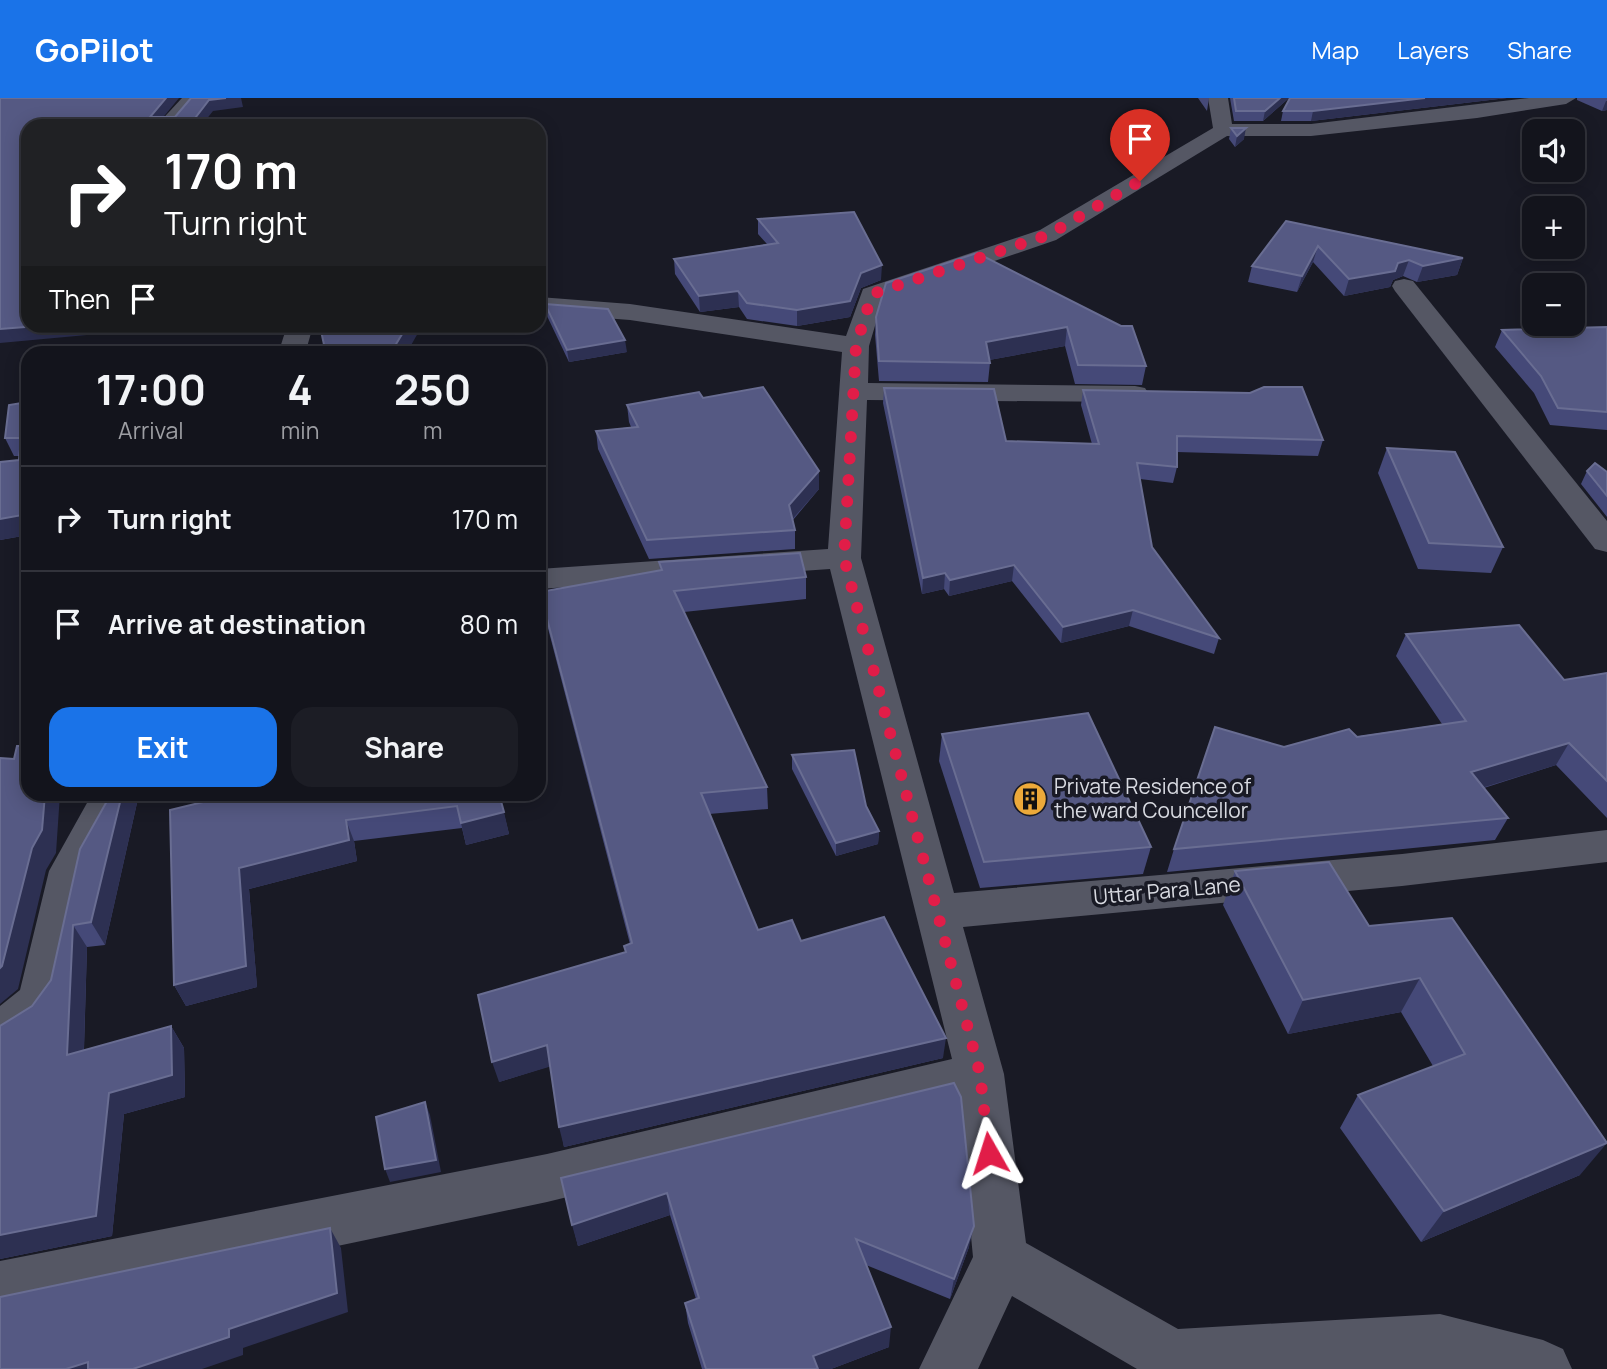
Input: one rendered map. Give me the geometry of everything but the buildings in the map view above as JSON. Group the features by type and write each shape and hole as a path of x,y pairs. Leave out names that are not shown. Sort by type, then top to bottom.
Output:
{"street":[{"path":"173,119 193,98"},
{"path":"948,1369 1001,1259 980,1074 935,912 844,558 856,346 872,294 1048,235 1099,207 1221,114 1311,130 1566,98"},
{"path":"1404,286 1607,542"},
{"path":"546,306 630,312 856,346"},
{"path":"854,391 1167,394"},
{"path":"546,579 844,558"},
{"path":"0,1033 41,1002 70,871 109,801"},
{"name":"Uttar Para Lane","path":"935,912 1402,870 1607,846"},
{"path":"0,1289 547,1178 980,1074"},
{"path":"1001,1259 1172,1358 1440,1343 1543,1369"}],"place":[{"name":"Private Residence of the ward Councellor","path":"1030,799"}],"route":[{"path":"989,1153 980,1074 935,912 844,558 856,346 872,294 1048,235 1140,181"}]}
